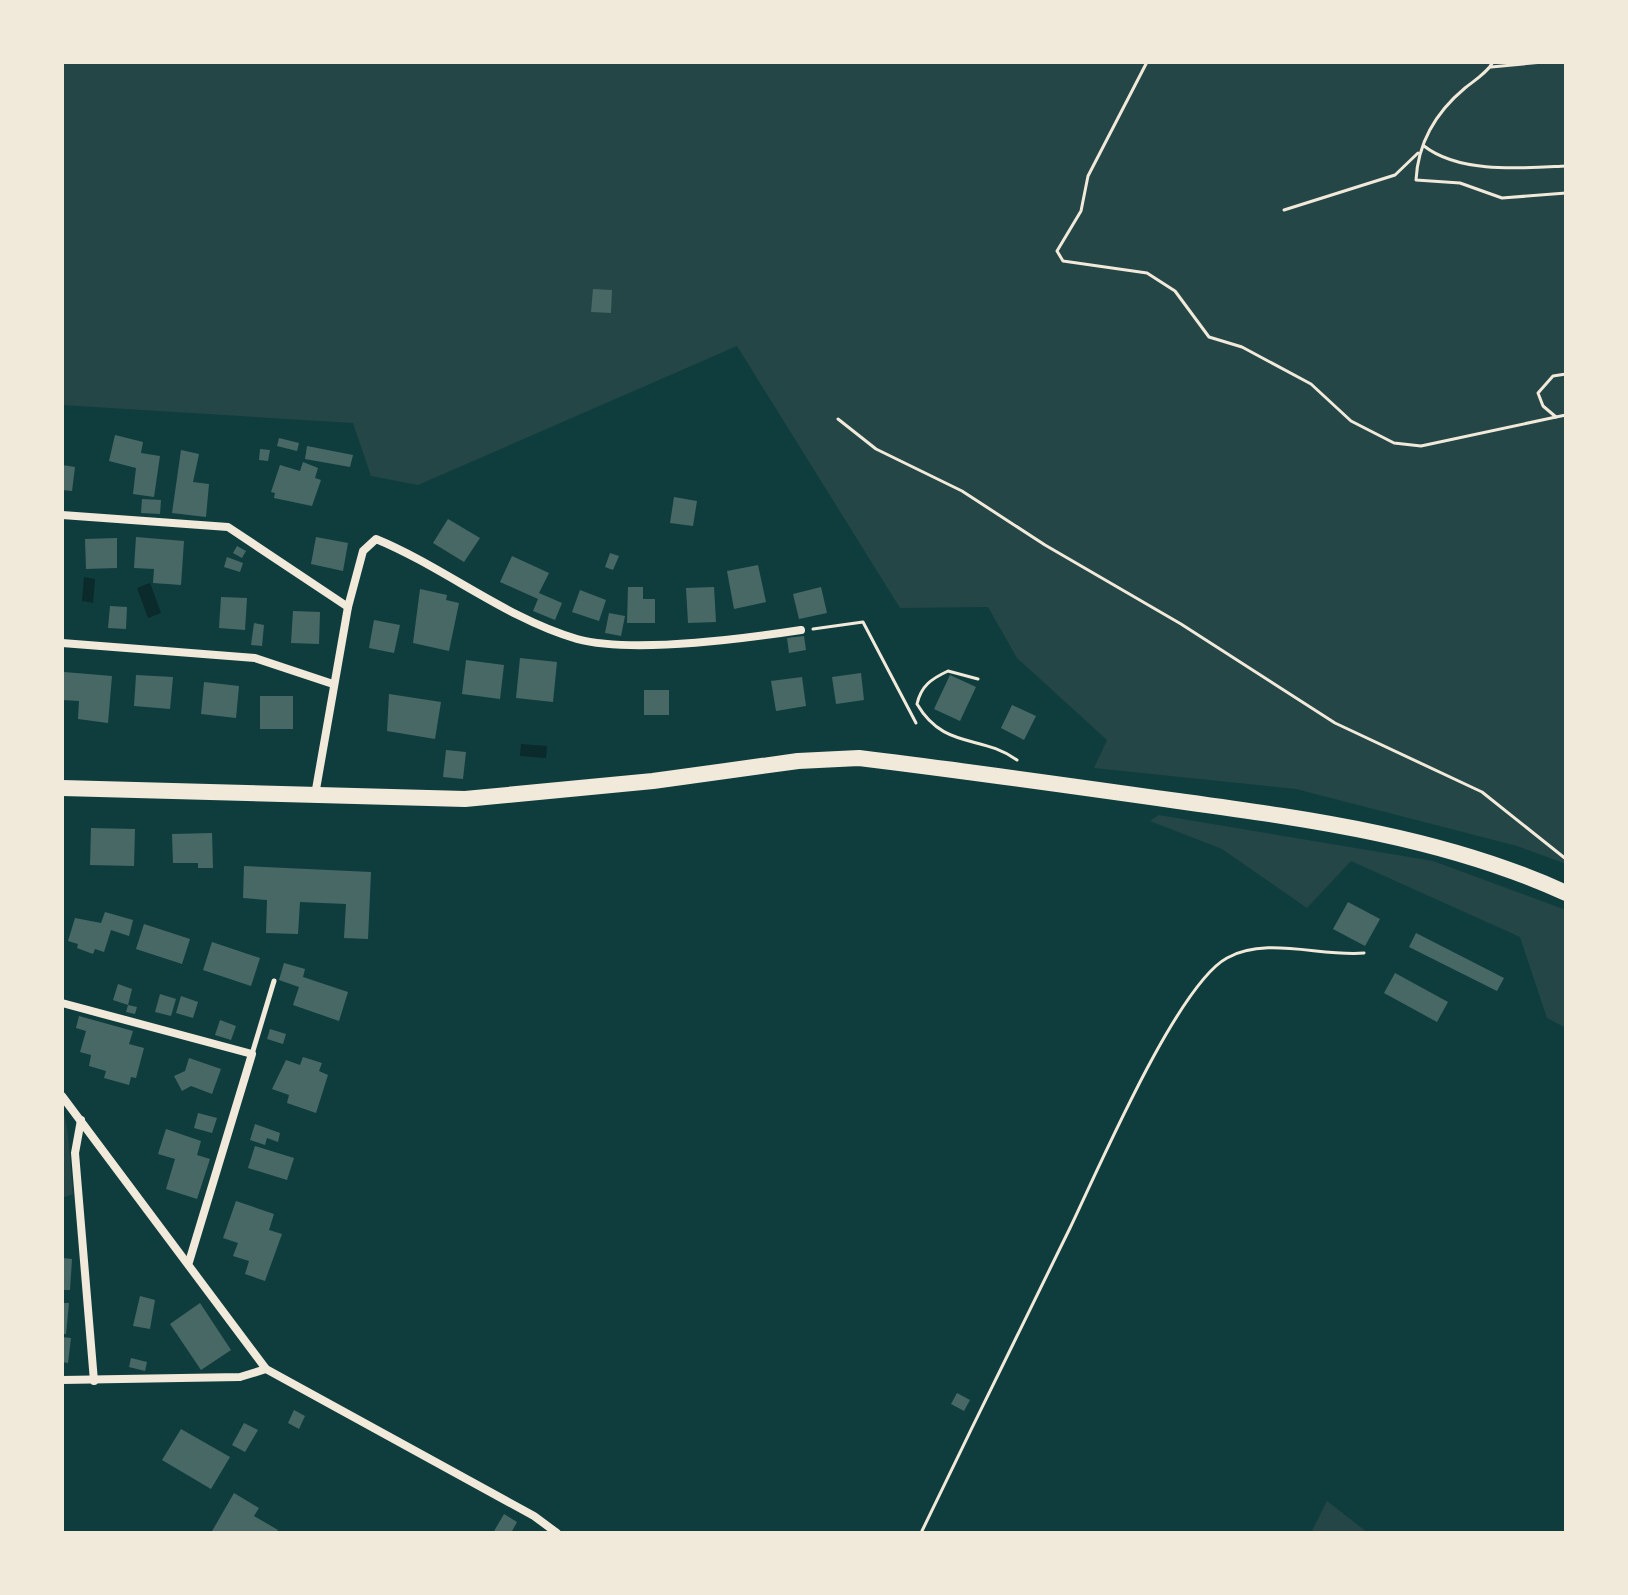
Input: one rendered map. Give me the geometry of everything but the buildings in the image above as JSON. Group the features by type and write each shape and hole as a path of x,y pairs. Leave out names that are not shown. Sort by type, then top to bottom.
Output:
{"main road":[{"path":"62,788 465,799 542,793 828,758 859,758 1370,831 1466,856 1566,893"}],"street":[{"path":"62,515 228,527 348,607"},
{"path":"315,796 348,607 363,551 376,539 519,615 577,639 620,646 751,638 801,630"},
{"path":"62,643 255,658 333,684"},
{"path":"62,1003 252,1054 189,1262"},
{"path":"62,1096 266,1369 534,1516 557,1533"},
{"path":"81,1120 75,1153 94,1381"},
{"path":"62,1380 240,1377 266,1369"}],"lane":[{"path":"252,1054 274,981"}],"path":[{"path":"1147,62 1088,176 1081,211 1057,251 1063,261 1147,273 1175,291 1209,337 1242,347 1311,384 1351,421 1394,443 1421,446 1566,415"},
{"path":"1284,210 1395,175 1424,146 1428,129 1454,97 1492,64 1543,62"},
{"path":"1424,146 1447,161 1525,168 1566,166"},
{"path":"1418,153 1416,180 1460,183 1502,198 1566,193"},
{"path":"1556,417 1543,406 1538,393 1553,376 1566,374"},
{"path":"838,419 876,449 962,491 1045,545 1181,624 1335,723 1482,792 1566,859"},
{"path":"801,630 863,622 916,723"},
{"path":"978,679 948,671 930,679 919,692 917,704 928,723 946,735 1016,757 1029,780"},
{"path":"921,1533 1123,1119 1190,994 1206,974 1226,958 1248,950 1364,953"}],"shaded area":[{"path":"62,62 1566,62 1566,864 1517,846 1296,789 1094,768 1107,740 1017,658 988,607 900,608 737,346 418,485 371,476 353,423 62,405"},
{"path":"84,577 95,579 93,603 82,601"},
{"path":"150,583 161,613 148,618 137,588"},
{"path":"521,744 547,746 546,758 520,756"},
{"path":"1159,815 1433,861 1566,910 1566,1028 1547,1018 1520,937 1351,861 1307,908 1222,849 1150,821"},
{"path":"62,1110 68,1136 73,1194 62,1198"},
{"path":"1327,1501 1368,1533 1311,1533"}]}
